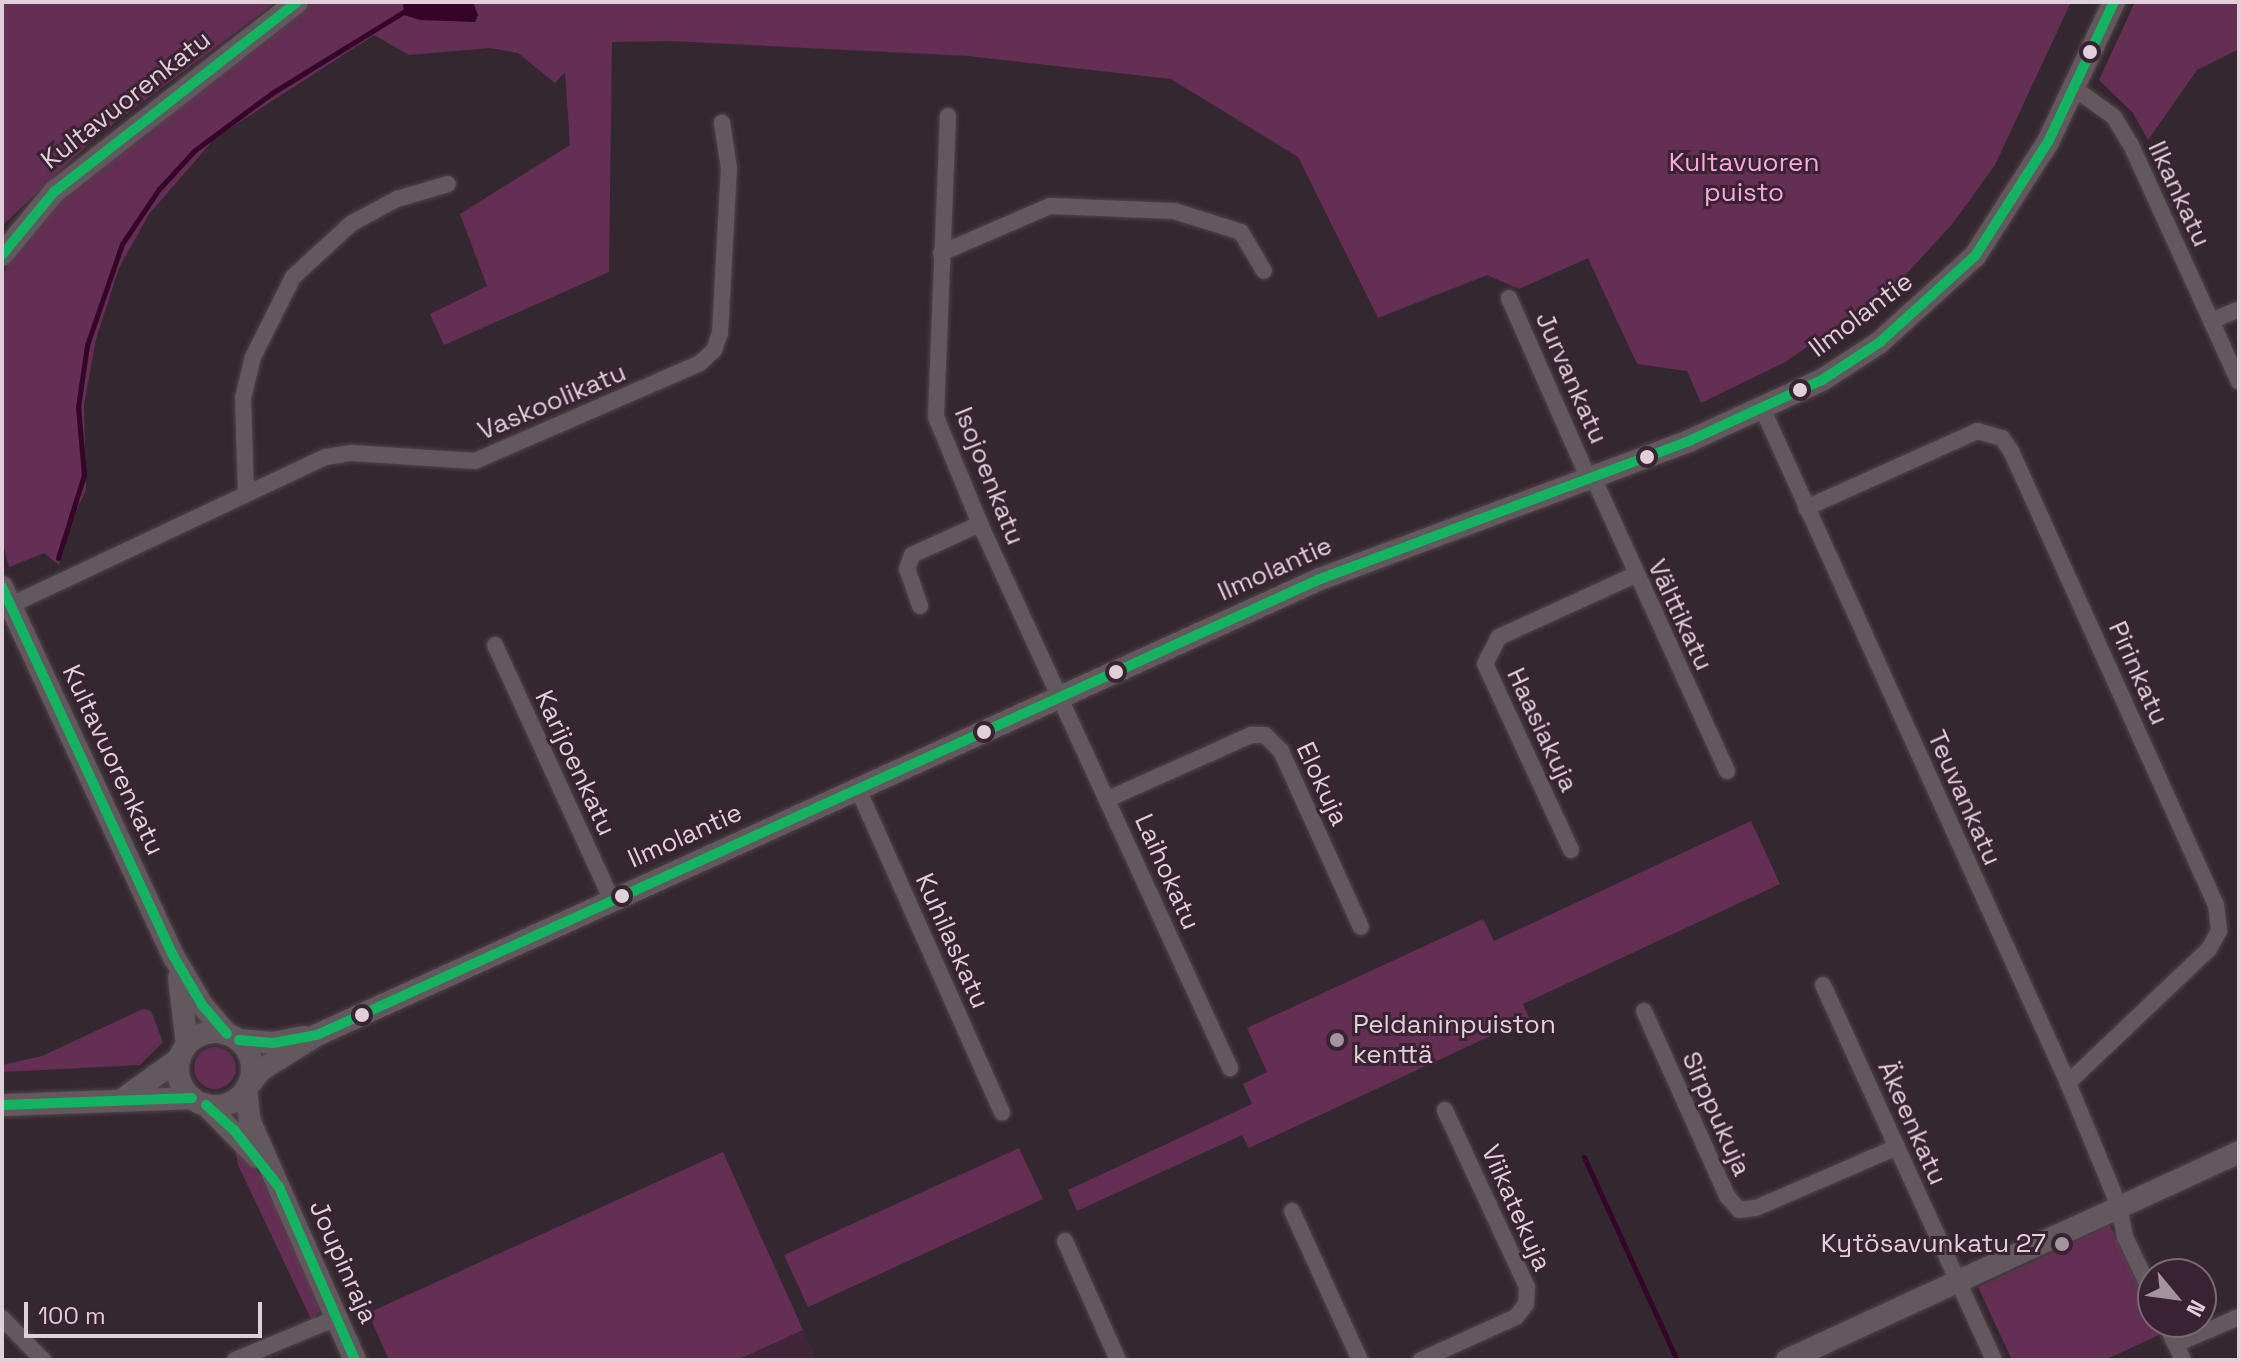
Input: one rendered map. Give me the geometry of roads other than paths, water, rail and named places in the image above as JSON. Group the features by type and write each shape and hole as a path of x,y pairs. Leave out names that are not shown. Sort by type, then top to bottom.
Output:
{"street":[{"name":"Kultavuorenkatu","path":"2,255 65,183 297,2"},
{"name":"Ilmolantie","path":"248,1087 261,1070 317,1035 612,900 1320,579 1763,410 1880,342 1975,256 2014,201 2074,88 2114,2"},
{"name":"Ilkankatu","path":"2074,88 2097,100 2120,127 2239,382"},
{"name":"Isojoenkatu","path":"948,116 936,417 980,524 1061,696"},
{"name":"Vaskoolikatu","path":"6,596 326,457 352,453 475,461 700,363 714,350 720,333 729,168 722,123"},
{"path":"246,494 243,398 253,357 293,277 352,223 397,199 448,184"},
{"path":"941,253 1050,206 1200,217 1241,232 1264,271"},
{"name":"Jurvankatu","path":"1509,298 1591,478"},
{"path":"2211,321 2239,309"},
{"name":"Teuvankatu","path":"1763,410 2068,1083 2119,1206 2125,1237 2137,1262"},
{"name":"Pirinkatu","path":"1806,508 1977,431 2002,438 2011,451 2216,905 2219,931 2209,949 2068,1083"},
{"name":"Välttikatu","path":"1591,478 1727,771"},
{"path":"920,606 907,569 912,555 980,524"},
{"name":"Haasiakuja","path":"1571,850 1485,664 1499,637 1635,575"},
{"name":"Kultavuorenkatu","path":"6,596 174,957 202,1005 233,1037"},
{"name":"Karijoenkatu","path":"495,645 612,900"},
{"name":"Laihokatu","path":"1061,696 1230,1068"},
{"name":"Elokuja","path":"1108,799 1251,735 1265,735 1281,751 1361,927"},
{"name":"Kuhilaskatu","path":"858,789 1002,1112"},
{"name":"Kultavuorenkatu","path":"174,957 183,1051"},
{"name":"Äkeenkatu","path":"1823,985 1994,1360"},
{"name":"Sirppukuja","path":"1644,1011 1727,1196 1739,1210 1756,1208 1897,1147"},
{"path":"2,1105 118,1102 229,1104 248,1087 252,1060 233,1037 205,1033 118,1102"},
{"name":"Ilmolantie","path":"233,1037 273,1043 317,1035"},
{"path":"183,1051 180,1080 199,1102"},
{"name":"Joupinraja","path":"248,1087 250,1122 355,1360"},
{"name":"Joupinraja","path":"199,1102 234,1130 279,1187"},
{"name":"Viikatekuja","path":"1421,1360 1516,1317 1526,1304 1527,1287 1445,1110"},
{"path":"1787,1360 2239,1152"},
{"path":"1292,1211 1360,1360"},
{"path":"1065,1241 1118,1360"},
{"path":"2180,1352 2239,1317"},
{"path":"2,1318 43,1360"},
{"path":"235,1360 336,1318"}],"waterway":[{"path":"58,558 84,475 78,407 87,345 122,244 159,189 195,150 272,93 403,12"},
{"path":"1584,1157 1677,1360"}],"place":[{"name":"Peldaninpuiston kenttä","path":"1337,1040"},
{"name":"Kytösavunkatu 27","path":"2062,1244"}],"park label":[{"name":"Kultavuoren puisto","path":"1744,178"}]}
